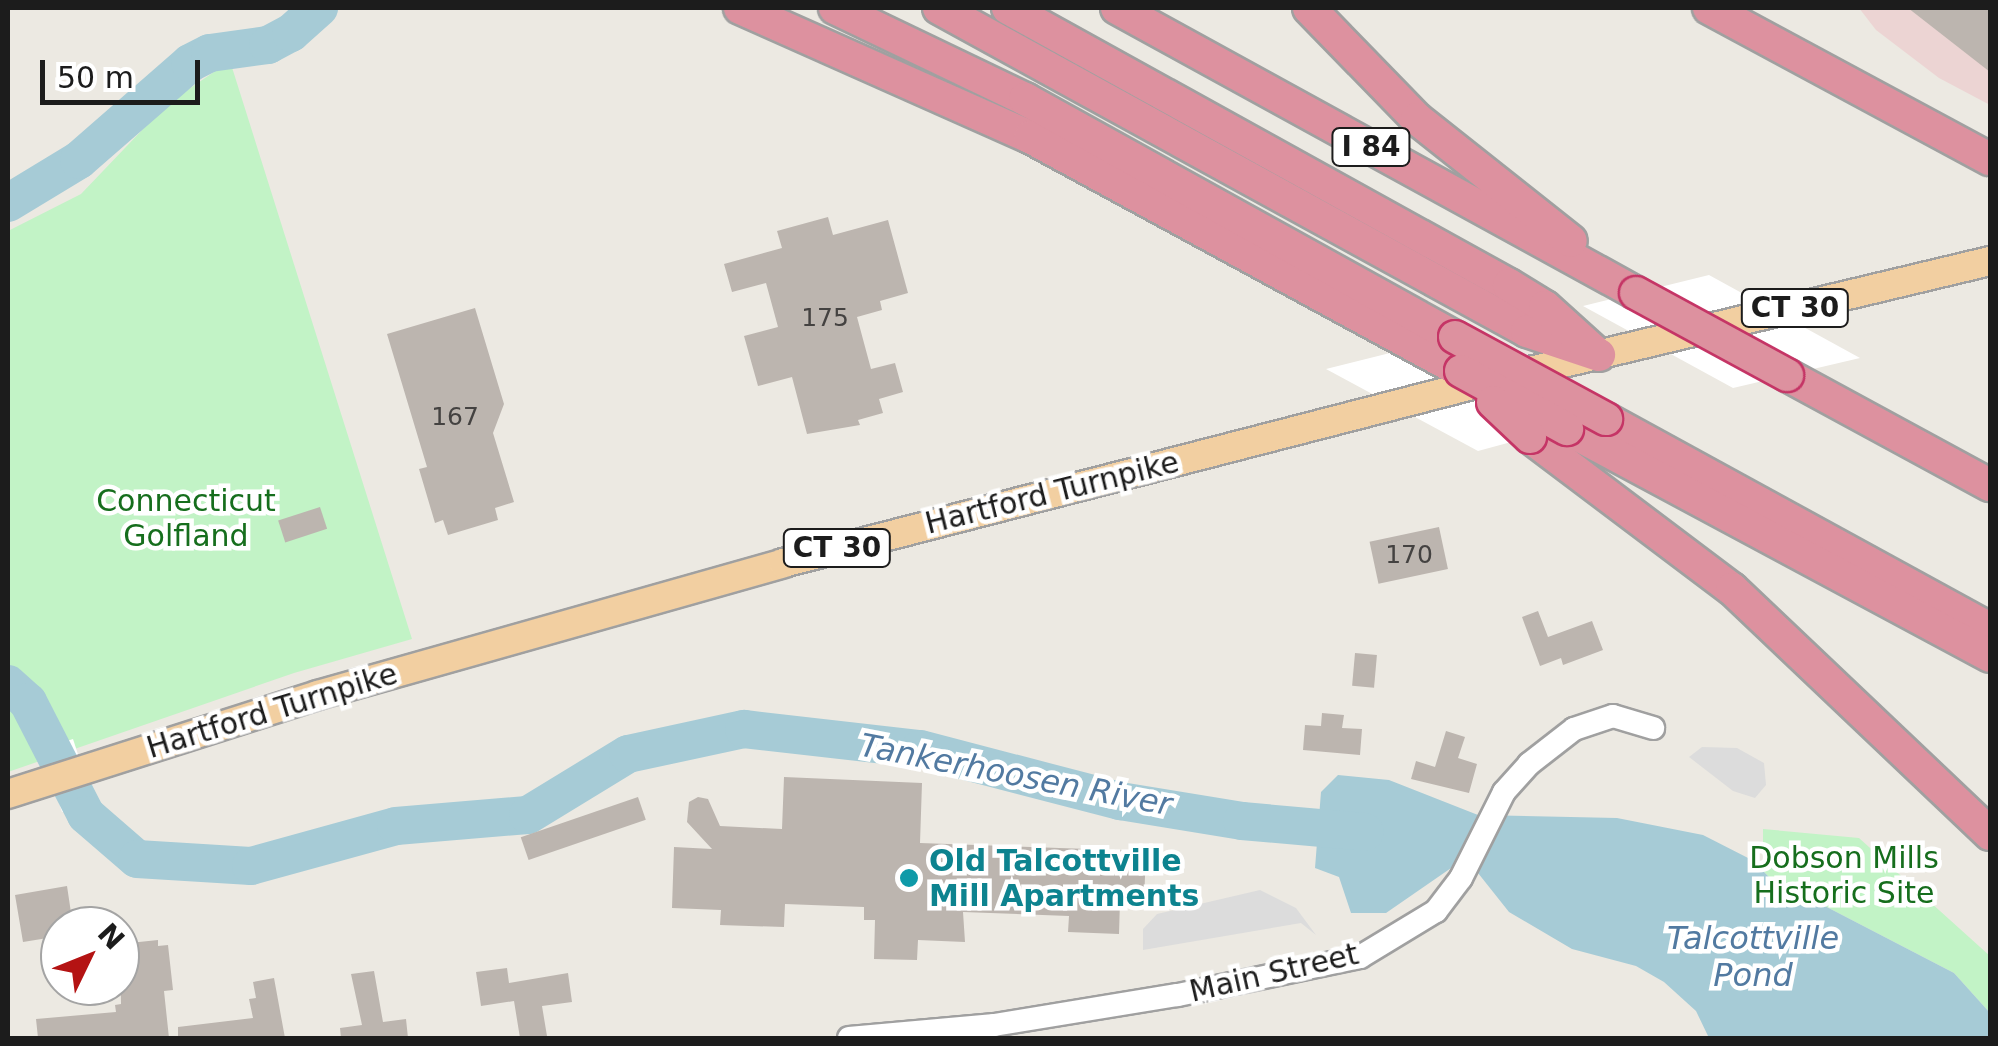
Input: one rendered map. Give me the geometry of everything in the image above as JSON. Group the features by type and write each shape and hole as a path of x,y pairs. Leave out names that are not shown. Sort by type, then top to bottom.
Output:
{"highway":[{"path":"740,8 1016,130 1990,656"},
{"path":"835,8 1025,99 1990,629"},
{"path":"939,8 1528,331 1599,355"},
{"path":"1008,8 1509,284 1561,320 1599,355"},
{"name":"I 84","path":"1118,8 1990,485"},
{"path":"1309,8 1417,119 1500,181 1630,290"},
{"path":"1709,8 1990,160"},
{"path":"1461,371 1530,437 1732,589 1990,834"}],"main road":[{"name":"Hartford Turnpike","path":"8,794 432,662 782,562 1990,260"}],"street":[{"name":"Main Street","path":"849,1038 994,1026 1319,968 1360,957 1436,911 1461,878 1492,813 1530,764 1574,729 1613,716 1654,728"}],"shaded area":[{"path":"1859,8 1990,8 1990,105 1939,78 1876,30"},
{"path":"1702,747 1737,748 1764,763 1766,785 1755,798 1733,791 1689,757"},
{"path":"1260,890 1296,908 1316,935 1301,923 1143,950 1143,929 1157,914"}],"green space":[{"name":"Connecticut Golfland","path":"230,61 412,639 294,673 8,772 8,231 81,194 167,104"},
{"name":"Dobson Mills Historic Site","path":"1763,829 1859,838 1990,956 1990,1013 1954,973 1769,877 1763,871"}],"water":[{"name":"Talcottville Pond","path":"1338,775 1389,780 1478,815 1617,818 1703,835 1752,860 1769,877 1954,973 1990,1013 1990,1038 1709,1038 1696,1011 1664,982 1636,966 1572,949 1509,912 1478,873 1454,866 1386,913 1351,913 1339,877 1315,868 1321,792"}],"pier":[{"path":"1709,275 1860,358 1733,388 1583,306"},
{"path":"1474,332 1530,437 1478,451 1326,369"},
{"path":"73,739 93,802 62,812 42,749"}],"building":[{"path":"1908,8 1990,8 1990,72"},
{"path":"828,217 833,235 888,220 908,293 880,301 882,310 857,317 871,369 895,363 903,392 879,399 883,413 858,420 860,425 807,434 792,377 758,386 744,336 778,327 766,283 732,292 724,264 782,248 777,231"},
{"path":"475,308 504,404 493,433 514,502 495,508 498,520 448,535 443,520 435,523 419,469 427,467 387,334"},
{"path":"320,507 327,529 285,542 278,521"},
{"path":"1439,527 1448,569 1378,584 1370,542"},
{"path":"1538,611 1548,637 1592,621 1603,650 1563,665 1561,658 1540,666 1522,617"},
{"path":"1355,653 1377,655 1374,688 1352,686"},
{"path":"1322,713 1344,715 1342,728 1362,729 1360,755 1303,750 1305,725 1321,726"},
{"path":"1446,731 1465,737 1458,758 1477,764 1469,793 1411,779 1416,761 1435,767"},
{"name":"Old Talcottville Mill Apartments","path":"784,777 922,783 920,843 1146,851 1144,902 1120,901 1119,934 1068,932 1069,916 963,912 965,942 918,940 917,960 874,959 875,920 864,920 864,907 785,904 784,927 720,925 721,910 672,908 674,847 712,849 687,822 689,802 698,797 708,799 720,826 782,829"},
{"path":"638,797 646,820 529,860 521,837"},
{"path":"67,886 70,906 40,906 40,939 23,942 15,895"},
{"path":"158,940 158,946 168,945 173,990 164,991 169,1038 38,1038 36,1019 116,1012 115,1006 140,1006 140,942"},
{"path":"507,968 509,983 568,973 572,1002 542,1006 547,1036 520,1038 514,1001 481,1006 476,972"},
{"path":"374,971 383,1022 406,1019 408,1038 341,1038 340,1028 362,1025 351,974"},
{"path":"274,978 285,1038 178,1038 178,1027 253,1018 249,999 256,998 253,982"}],"waterway":[{"path":"8,203 79,160 190,63 210,53 268,45 291,33 319,8"},
{"name":"Tankerhoosen River","path":"8,684 28,702 86,815 137,859 251,866 396,826 528,815 628,754 744,729 920,749 1120,801 1242,821 1365,832"}],"place":[{"name":"Old Talcottville Mill Apartments","path":"909,878"}]}
